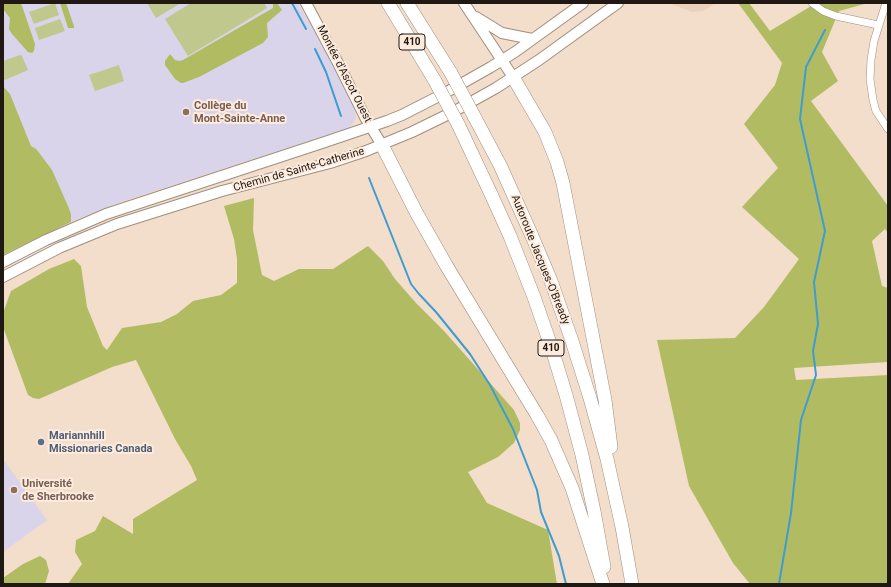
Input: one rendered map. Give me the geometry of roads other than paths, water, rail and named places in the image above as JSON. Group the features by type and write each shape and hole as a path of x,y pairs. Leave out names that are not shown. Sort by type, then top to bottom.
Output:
{"highway":[{"name":"Autoroute Jacques-O'Bready","path":"388,3 458,124 492,194 534,297 566,395 596,517 607,584"},
{"name":"Autoroute Jacques-O'Bready","path":"407,3 451,73 474,116 518,204 542,258 560,306 590,398 618,507 632,584"},
{"path":"513,77 545,132 563,183 605,400 618,507"},
{"path":"382,145 416,212 446,265 551,440 563,465 578,505 603,584"}],"main road":[{"name":"Montée d'Ascot Ouest","path":"306,3 370,126 382,145"},
{"path":"464,3 513,77"},
{"name":"Chemin de Sainte-Catherine","path":"3,262 50,238 106,214 387,121 422,105 502,60 583,3"},
{"name":"Chemin de Sainte-Catherine","path":"3,277 59,248 124,221 222,191 322,166 382,145 454,112 513,77 618,3"},
{"path":"471,13 502,33 532,39"}],"street":[{"path":"812,3 823,11 836,16 878,25"},
{"path":"886,3 878,25 871,60 871,93 876,110 888,129"}],"waterway":[{"path":"292,3 306,29"},
{"path":"779,584 791,513 801,420 816,375 813,351 818,324 814,282 825,231 800,119 806,67 825,30"},
{"path":"315,49 326,72 341,116"},
{"path":"369,178 411,284 470,354 490,385 513,429 537,490 541,512 559,556 566,584"}],"place":[{"name":"Collège du Mont-Sainte-Anne","path":"186,112"},
{"name":"Mariannhill Missionaries Canada","path":"41,442"},
{"name":"Université de Sherbrooke","path":"14,490"}]}
